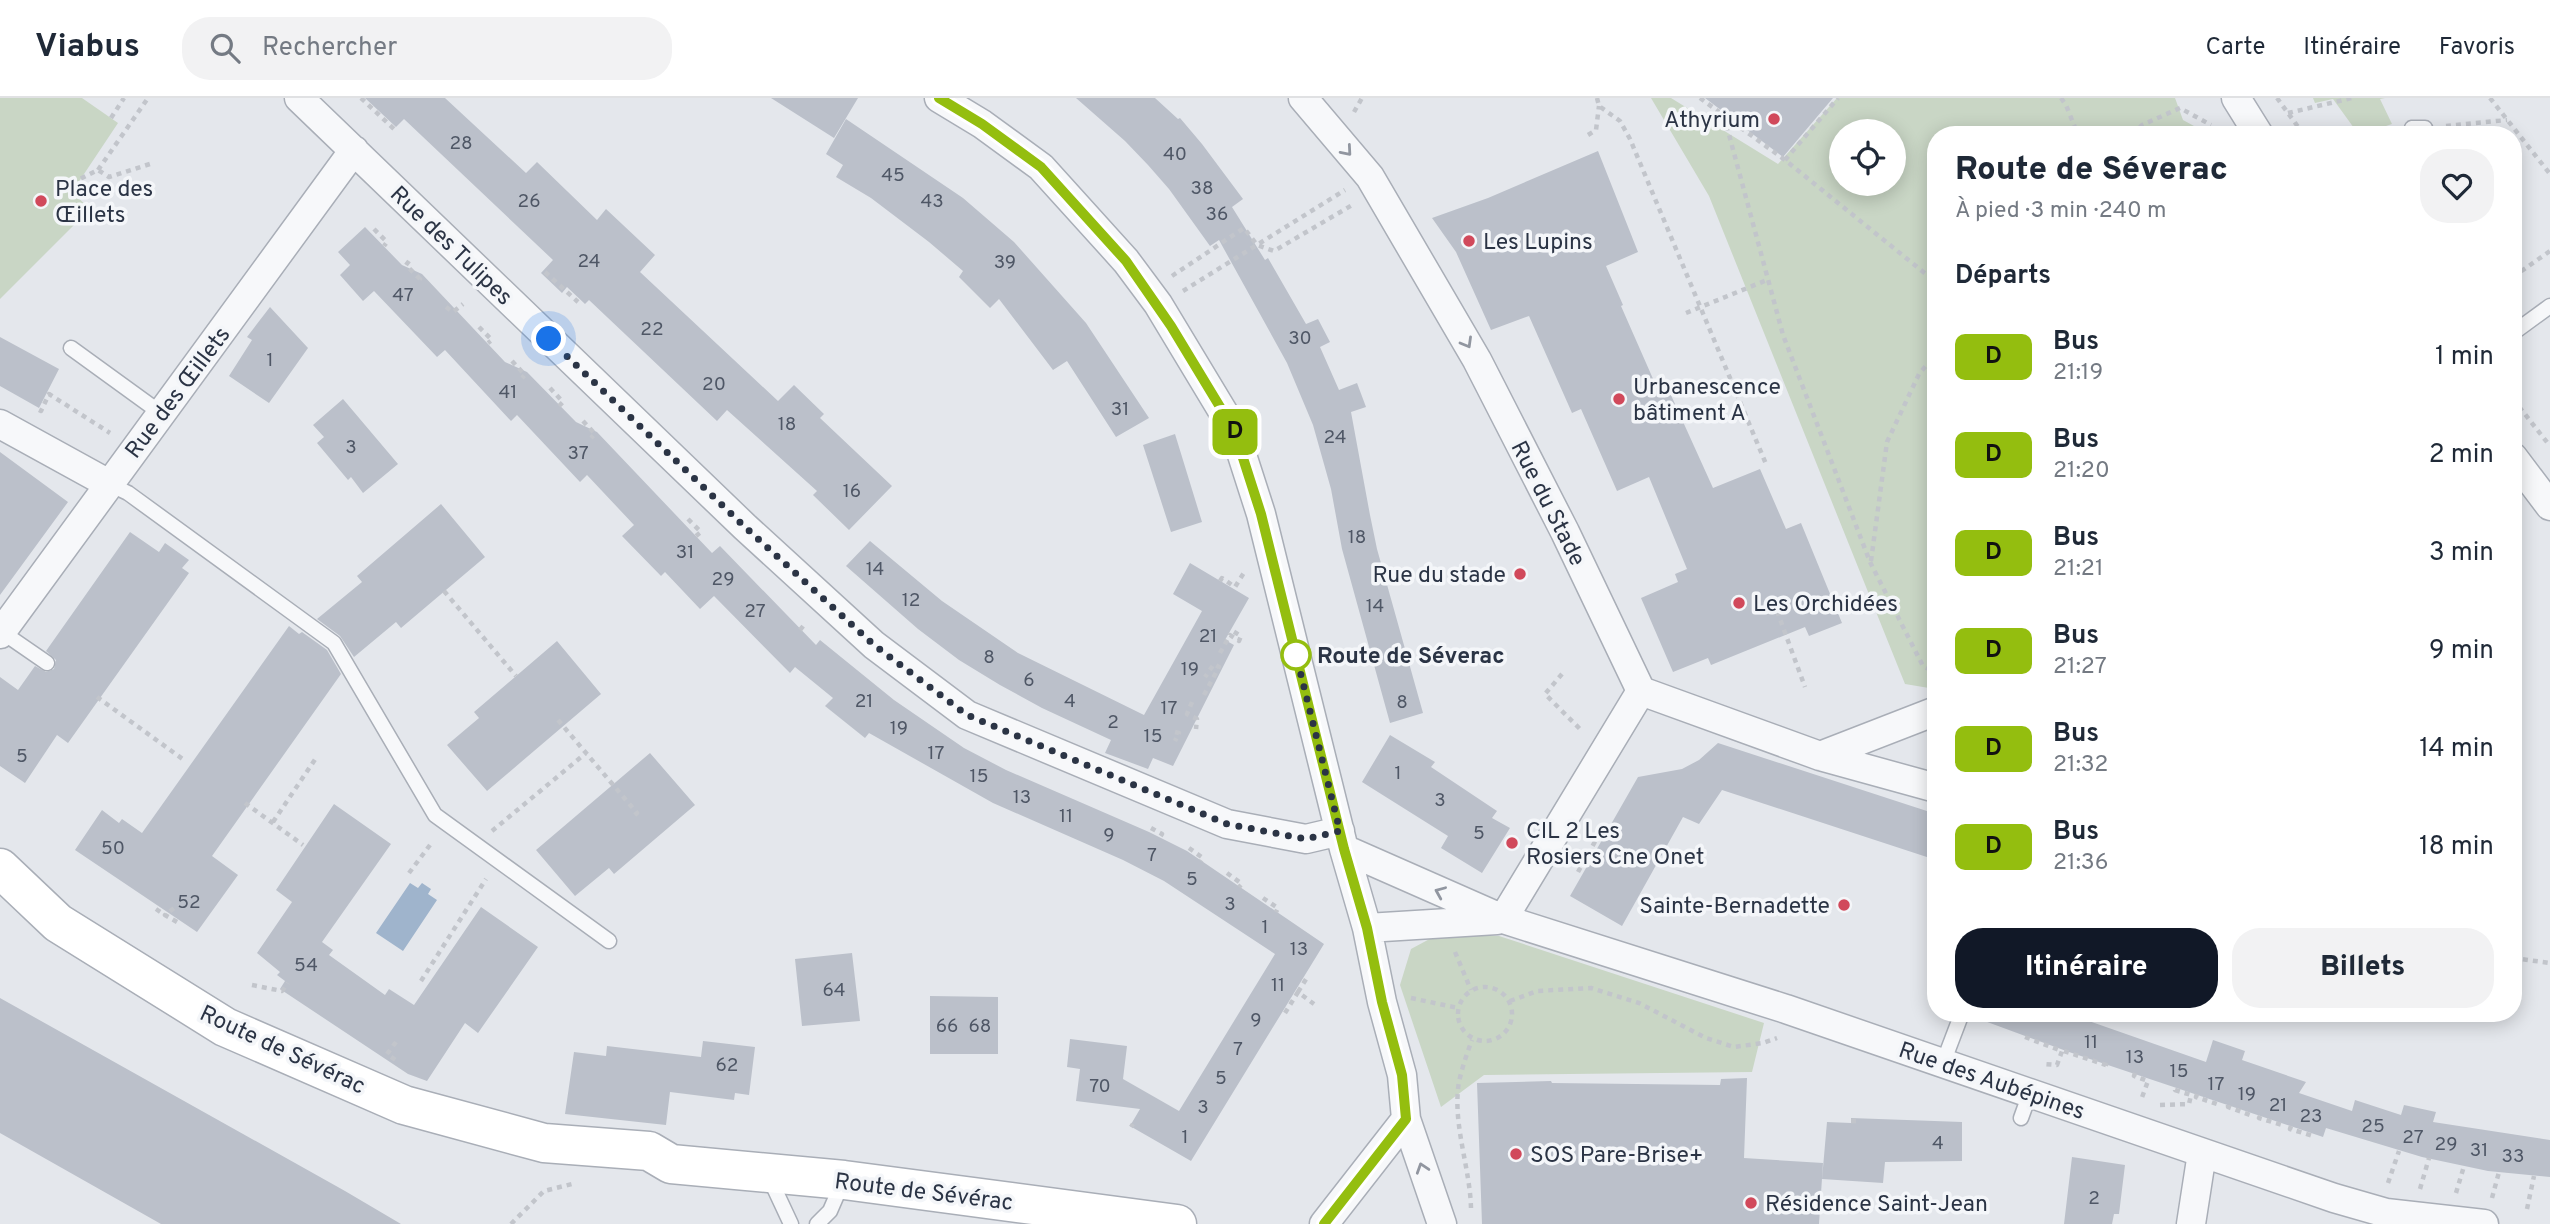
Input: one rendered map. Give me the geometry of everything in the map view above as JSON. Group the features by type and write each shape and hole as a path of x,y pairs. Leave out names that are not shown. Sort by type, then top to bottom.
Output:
{"main road":[{"name":"Route de Sévérac","path":"0,868 58,923 226,1027 404,1105 544,1143 649,1151 671,1164 844,1180 1177,1224"},
{"name":"Route de Sévérac","path":"0,891 11,899 43,908"},
{"name":"Route de Sévérac","path":"544,1143 570,1159 624,1171 652,1174 671,1164"}],"street":[{"name":"Rue des Tulipes","path":"299,98 745,527 874,645 967,715 1227,824 1306,839 1342,840"},
{"path":"939,98 982,124 1041,167 1126,261 1171,326 1234,430 1261,514 1342,840 1367,928 1382,1002 1402,1075 1406,1119 1437,1222"},
{"name":"Rue du Stade","path":"1303,98 1370,177 1477,360 1565,532 1641,691"},
{"path":"2236,98 2253,126"},
{"name":"Rue des Œillets","path":"1,633 354,150"},
{"path":"0,424 109,484"},
{"path":"2522,469 2550,506"},
{"path":"1503,919 1641,691 1820,755 1927,785"},
{"path":"1820,755 1927,714"},
{"name":"Rue des Aubépines","path":"1342,840 1503,919 1786,1009 1943,1063 2025,1105 2202,1153 2385,1210 2487,1215"},
{"name":"Rue des Aubépines","path":"1367,928 1503,919"},
{"path":"1324,1224 1406,1119"},
{"path":"2191,1224 2202,1153"}],"lane":[{"path":"2522,326 2550,306"},
{"path":"71,348 162,414"},
{"path":"109,484 128,493 334,643 435,815 609,941"},
{"path":"1,633 47,663"},
{"path":"1943,1063 1959,1022"},
{"path":"766,1173 791,1224"},
{"path":"817,1224 830,1211 844,1180"}],"path":[{"path":"111,118 124,98"},
{"path":"72,183 98,170 148,98"},
{"path":"361,98 394,129"},
{"path":"1349,119 1362,98"},
{"path":"1588,135 1596,130 1599,106 1597,98"},
{"path":"1700,98 1784,160 1927,275"},
{"path":"1784,160 1838,98"},
{"path":"2061,98 2074,126"},
{"path":"2277,98 2297,126"},
{"path":"2288,113 2352,98"},
{"path":"2490,98 2513,126"},
{"path":"1599,106 1620,121 1630,139 1766,464"},
{"path":"2141,126 2180,108 2211,125"},
{"path":"1724,116 1783,335 1870,562 1923,666 1927,668"},
{"path":"2464,125 2508,120"},
{"path":"2522,138 2550,174"},
{"path":"98,170 108,177 153,163"},
{"path":"1182,292 1172,276 1244,228 1257,245 1274,251 1355,204"},
{"path":"1198,282 1316,209"},
{"path":"374,229 384,243"},
{"path":"2522,270 2550,251"},
{"path":"410,261 406,265 417,279"},
{"path":"545,272 578,302"},
{"path":"1686,313 1767,280"},
{"path":"446,309 451,313 456,312 463,303"},
{"path":"479,327 489,341"},
{"path":"512,361 522,375"},
{"path":"1870,562 1887,442 1919,374 1927,365"},
{"path":"550,388 560,402"},
{"path":"45,402 49,394 114,435"},
{"path":"2522,410 2550,446"},
{"path":"583,421 592,435"},
{"path":"688,519 697,533"},
{"path":"1220,581 1222,578 1235,587 1240,578"},
{"path":"444,591 516,676"},
{"path":"1777,611 1805,687"},
{"path":"1220,653 1230,635 1239,641 1241,636 1231,630"},
{"path":"1204,695 1219,667 1214,664 1205,677"},
{"path":"1562,674 1545,694 1586,734"},
{"path":"97,697 184,760"},
{"path":"1192,702 1187,714 1197,719 1196,729"},
{"path":"558,720 637,813 631,818"},
{"path":"1175,732 1179,733 1175,741"},
{"path":"476,845 586,753"},
{"path":"272,822 316,758"},
{"path":"245,803 303,845"},
{"path":"409,873 444,822"},
{"path":"1578,872 1596,845 1602,829"},
{"path":"1189,848 1201,858"},
{"path":"421,981 497,861"},
{"path":"1227,873 1239,884"},
{"path":"1263,898 1275,909"},
{"path":"165,915 178,905"},
{"path":"156,909 177,922"},
{"path":"1450,941 1471,990"},
{"path":"2522,959 2550,963"},
{"path":"1285,1013 1308,976"},
{"path":"252,985 282,990 288,983"},
{"path":"1485,987 1499,991 1510,1001 1511,1025 1495,1041 1472,1040 1460,1029 1458,1008 1461,1000 1471,990 1485,987"},
{"path":"1510,1001 1537,991 1591,988 1639,1003 1706,1038 1734,1047 1763,1043 1788,1035"},
{"path":"1298,992 1314,1004"},
{"path":"1406,997 1458,1008"},
{"path":"2025,1037 2104,1066"},
{"path":"1471,1213 1459,1114 1459,1083 1472,1040"},
{"path":"396,1042 387,1054 397,1061"},
{"path":"2034,1063 2057,1065 2062,1051"},
{"path":"2134,1073 2134,1076 2148,1081 2145,1088"},
{"path":"2155,1105 2189,1104 2191,1095 2175,1090 2176,1087"},
{"path":"2197,1094 2196,1097 2217,1104"},
{"path":"2228,1105 2250,1115"},
{"path":"2260,1116 2259,1118 2282,1125"},
{"path":"1851,1121 1860,1121"},
{"path":"2291,1126 2290,1129 2313,1136"},
{"path":"2385,1210 2399,1151"},
{"path":"2418,1197 2429,1158"},
{"path":"2454,1201 2464,1166"},
{"path":"511,1224 544,1191 624,1171"},
{"path":"2487,1215 2499,1172"},
{"path":"2527,1209 2534,1176"}],"green space":[{"name":"Place des Œillets","path":"0,98 82,98 118,123 72,192 90,209 0,299"},
{"path":"1651,98 1671,98 1778,164 1837,98 2175,98 2183,120 2194,126 1927,126 1927,688 1905,684 1709,196"},
{"path":"2313,98 2385,98 2380,99 2392,124 2352,126 2333,99 2315,103"},
{"path":"1437,935 1499,936 1764,1023 1752,1072 1484,1075 1441,1107 1400,985 1411,949"}],"water":[{"path":"410,883 418,888 422,883 431,889 428,894 437,900 403,951 376,933"}],"building":[{"path":"365,98 445,98 526,173 537,162 597,220 606,209 655,255 640,272 778,401 794,385 824,414 820,418 892,486 849,530 813,495 817,491 727,410 717,421 589,300 585,304 567,287 562,293 541,273 553,260 404,119 396,127"},
{"path":"771,98 858,98 834,138"},
{"path":"1076,98 1155,98 1180,118 1243,199 1232,207 1265,260 1268,258 1306,324 1318,319 1330,342 1320,347 1339,390 1357,383 1366,407 1351,412 1370,515 1423,713 1390,723 1342,549 1331,489 1313,425 1287,363 1219,240 1210,246 1148,165"},
{"name":"Athyrium","path":"1705,98 1833,98 1783,157"},
{"path":"846,119 963,198 1014,242 1086,323 1149,418 1116,437 1067,361 1053,370 999,299 990,308 959,277 963,271 929,242 871,198 836,177 843,165 826,154"},
{"path":"1598,151 1638,252 1606,266 1661,397 1670,393 1713,488 1760,469 1786,529 1801,523 1842,623 1809,636 1805,627 1711,665 1708,658 1673,672 1641,598 1678,582 1675,574 1687,569 1649,477 1617,491 1581,409 1572,413 1529,316 1491,330 1456,252 1432,218 1488,198"},
{"path":"365,227 402,265 422,274 505,362 527,372 576,422 597,432 712,553 720,546 816,645 820,640 894,700 964,748 1006,770 1187,851 1324,944 1191,1161 1130,1126 1140,1109 1076,1101 1080,1069 1067,1067 1070,1039 1127,1046 1123,1079 1179,1111 1275,954 1164,881 993,803 869,733 865,738 825,706 833,698 795,667 790,673 714,596 700,609 665,572 661,576 622,536 634,525 587,475 580,482 517,415 511,421 445,350 437,357 374,291 363,301 340,275 350,265 338,252"},
{"path":"270,307 308,348 269,403 229,376 252,340 247,337"},
{"path":"0,337 59,369 39,408 0,386"},
{"path":"343,399 398,464 363,493 351,477 348,480 317,443 324,437 313,425"},
{"path":"1175,434 1202,522 1171,532 1143,445"},
{"path":"0,452 68,502 0,595"},
{"path":"441,504 485,557 401,628 396,622 354,657 340,636 317,619 362,582 357,576"},
{"path":"130,532 159,552 165,543 189,560 182,568 189,573 68,743 57,735 25,783 0,766 0,677 18,690 35,666 46,672 54,669 56,660 46,651"},
{"path":"870,541 942,601 1018,653 1144,715 1202,611 1173,594 1190,563 1249,598 1225,640 1234,645 1173,766 1153,758 1148,769 1105,753 1111,740 1000,685 959,660 918,629 846,566"},
{"path":"289,626 327,650 341,674 212,856 238,875 197,932 75,850 102,810 119,823 122,819 142,833"},
{"path":"557,641 601,694 487,791 447,745 479,718 474,712"},
{"path":"1390,735 1435,762 1431,767 1497,811 1492,818 1510,828 1482,873 1441,848 1448,836 1362,782"},
{"path":"1718,743 1927,811 1927,857 1722,790 1699,824 1683,817 1622,926 1570,896 1638,777 1682,769 1699,760"},
{"path":"650,753 695,805 614,874 609,868 575,896 536,850"},
{"path":"334,804 391,844 322,942 333,950 329,955 385,995 389,989 414,1005 481,907 538,947 478,1033 465,1023 427,1081 408,1074 280,989 285,981 277,975 280,972 257,953 292,902 276,890"},
{"path":"852,953 860,1021 802,1026 795,959"},
{"path":"930,996 998,997 998,1054 930,1054"},
{"path":"0,998 401,1224 161,1224 0,1133"},
{"path":"1987,1022 2092,1022 2206,1062 2213,1040 2245,1051 2242,1060 2306,1082 2299,1093 2352,1111 2355,1100 2401,1115 2404,1105 2436,1112 2433,1122 2550,1140 2550,1177 2488,1171 2422,1157 2326,1128 2323,1137"},
{"path":"703,1041 755,1047 749,1095 735,1093 734,1100 670,1092 666,1125 565,1114 574,1052 606,1056 607,1046 701,1057"},
{"path":"1747,1078 1744,1158 1823,1163 1819,1224 1482,1224 1477,1083 1551,1081 1720,1085 1721,1079"},
{"path":"1851,1118 1962,1122 1962,1161 1885,1162 1883,1183 1822,1179 1827,1122 1851,1123"},
{"path":"2072,1157 2125,1165 2119,1214 2114,1214 2112,1224 2064,1224"}],"bus line":[{"name":"D","path":"939,98 982,124 1041,167 1126,261 1157,304 1234,430 1261,514 1402,1075 1406,1119 1324,1224"}],"place":[{"name":"Athyrium","path":"1774,119"},
{"name":"Place des Œillets","path":"41,201"},
{"name":"Les Lupins","path":"1469,241"},
{"name":"Urbanescence bâtiment A","path":"1619,399"},
{"name":"Rue du stade","path":"1520,574"},
{"name":"Les Orchidées","path":"1739,603"},
{"name":"Route de Séverac","path":"1296,655"},
{"name":"CIL 2 Les Rosiers Cne Onet","path":"1512,843"},
{"name":"Sainte-Bernadette","path":"1844,905"},
{"name":"SOS Pare-Brise+","path":"1516,1154"},
{"name":"Résidence Saint-Jean","path":"1751,1203"}],"route":[{"path":"549,339 745,527 874,645 967,715 1227,824 1306,839 1340,831 1296,655"}]}
